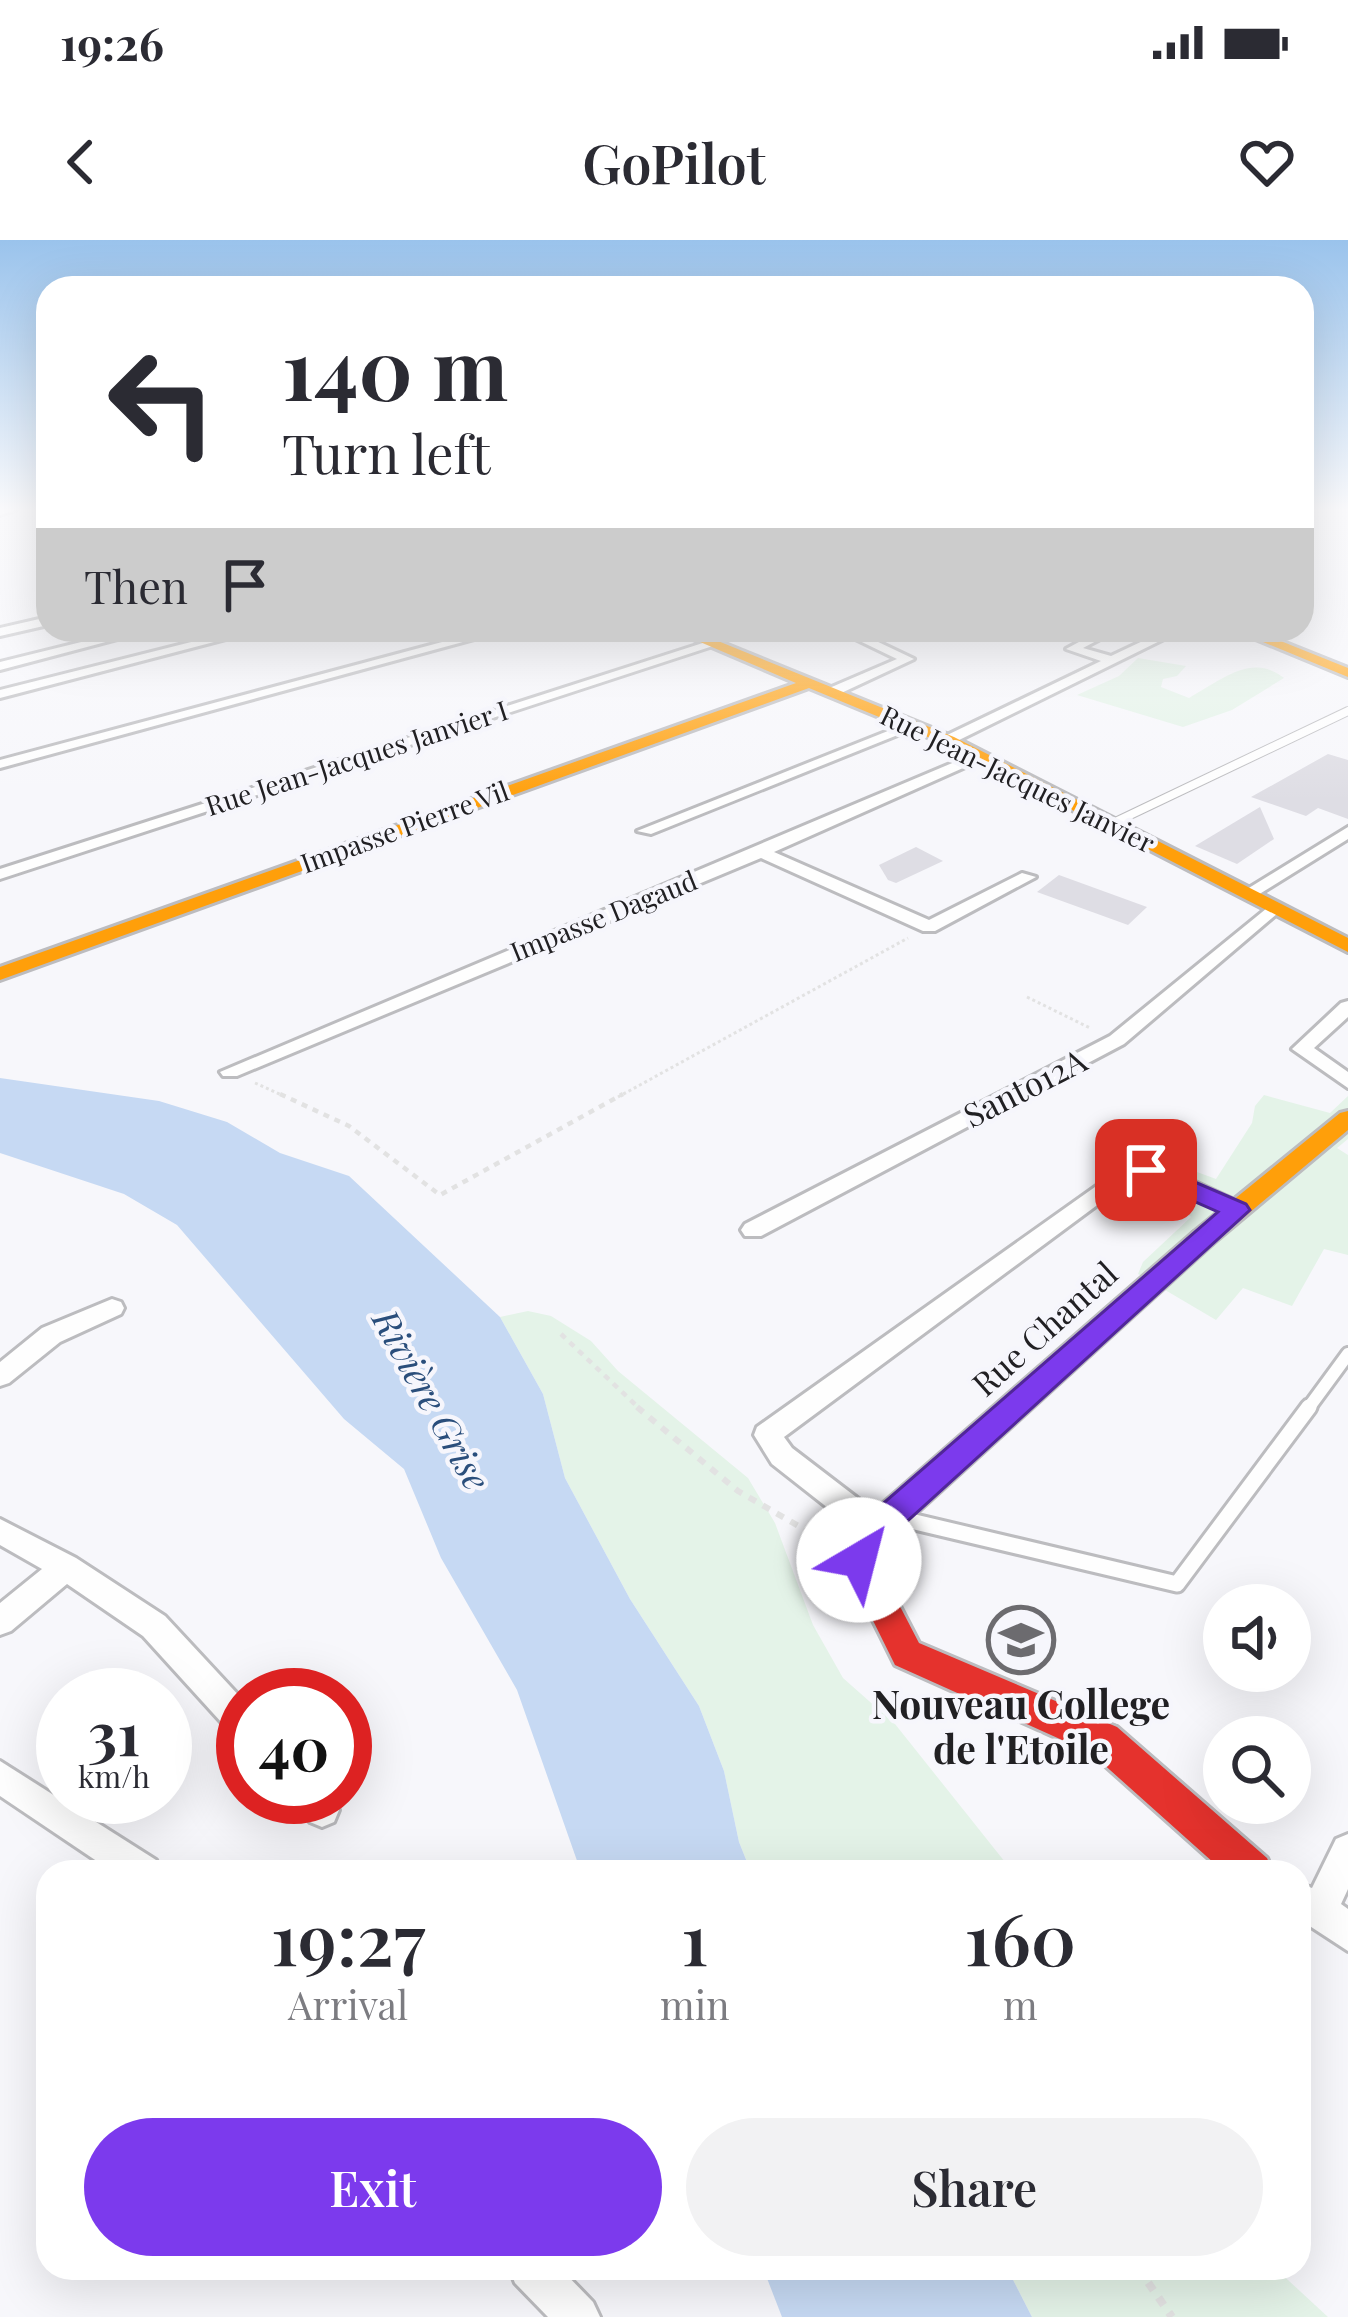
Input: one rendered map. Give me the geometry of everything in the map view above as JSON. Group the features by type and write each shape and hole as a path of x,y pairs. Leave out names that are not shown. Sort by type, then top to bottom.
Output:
{"street":[{"path":"0,632 36,624"},
{"path":"0,665 95,642"},
{"path":"0,694 206,642"},
{"path":"0,764 456,642"},
{"name":"Rue Jean-Jacques Janvier I","path":"0,874 671,642"},
{"name":"Rue Jean-Jacques Janvier","path":"713,642 948,740 1272,909 1323,929 1348,946"},
{"path":"821,688 908,659 870,642"},
{"path":"1086,642 1072,649 1113,662"},
{"path":"948,740 1152,642"},
{"path":"1270,642 1348,673"},
{"name":"Impasse Pierre Vil","path":"0,974 821,688"},
{"path":"645,831 914,726"},
{"name":"Impasse Dagaud","path":"230,1072 761,852 976,757"},
{"path":"1247,894 1348,832"},
{"path":"761,852 928,927 1028,877"},
{"name":"Santo12A","path":"752,1230 1117,1040 1272,909"},
{"path":"1348,1007 1302,1049 1348,1082"},
{"name":"Rue Chantal","path":"859,1560 885,1524 1237,1210 1348,1118"},
{"path":"885,1524 782,1456 767,1435 1126,1172 1160,1174 1237,1210"},
{"path":"0,1376 51,1336 112,1308"},
{"path":"0,1531 66,1567 154,1626 216,1694"},
{"path":"859,1560 907,1654 1105,1740 1240,1860"},
{"path":"0,1622 66,1567"},
{"path":"0,1777 125,1860"},
{"path":"1311,1902 1348,1851"},
{"path":"1311,1906 1348,1933"},
{"path":"542,2280 578,2317"}],"lane":[{"path":"1108,825 1348,711"},
{"path":"885,1524 1177,1584 1348,1354"}],"path":[{"path":"230,1072 349,1126 440,1195 928,927"},
{"path":"1027,998 1117,1040"},
{"path":"561,1334 603,1378 738,1491 859,1560"},
{"path":"1146,2280 1172,2317"}],"shaded area":[{"path":"1138,658 1186,666 1177,676 1163,679 1161,687 1189,698 1248,668 1284,678 1232,710 1183,727 1077,695 1119,676"},
{"path":"1264,1095 1330,1113 1348,1096 1348,1139 1337,1148 1348,1155 1348,1255 1324,1249 1292,1306 1243,1288 1216,1320 1138,1274 1143,1262 1191,1217 1177,1203 1129,1184 1151,1155 1216,1179"},
{"path":"528,1311 551,1316 591,1341 618,1371 748,1478 775,1523 813,1625 843,1678 895,1724 1003,1860 746,1860 724,1771 699,1706 630,1599 565,1478 543,1394 500,1317"},
{"path":"1013,2280 1288,2280 1328,2317 1032,2317"}],"water":[{"name":"Rivière Grise","path":"0,1078 159,1101 227,1122 280,1153 349,1176 500,1317 543,1394 565,1478 630,1599 699,1706 724,1771 746,1860 577,1860 517,1690 441,1558 404,1469 344,1419 177,1225 124,1194 0,1153"},
{"path":"768,2280 1013,2280 1032,2317 782,2317"}],"building":[{"path":"1328,754 1348,760 1348,819 1318,808 1306,816 1251,797"},
{"path":"1260,807 1274,839 1237,864 1195,846"},
{"path":"916,847 943,861 896,883 888,880 879,865"},
{"path":"1059,875 1147,907 1128,925 1037,892"}],"traffic: slow":[{"path":"708,642 948,740 1348,946"},
{"path":"1271,642 1348,673"},
{"path":"0,974 810,683"},
{"path":"1203,1238 1348,1118"}],"traffic: jam":[{"path":"1203,1238 891,1516 859,1560 907,1654 1104,1740 1239,1860"}],"place":[{"name":"Nouveau College de l'Etoile","path":"1021,1640"}],"route":[{"path":"859,1560 891,1516 1237,1210 1146,1170"}]}
